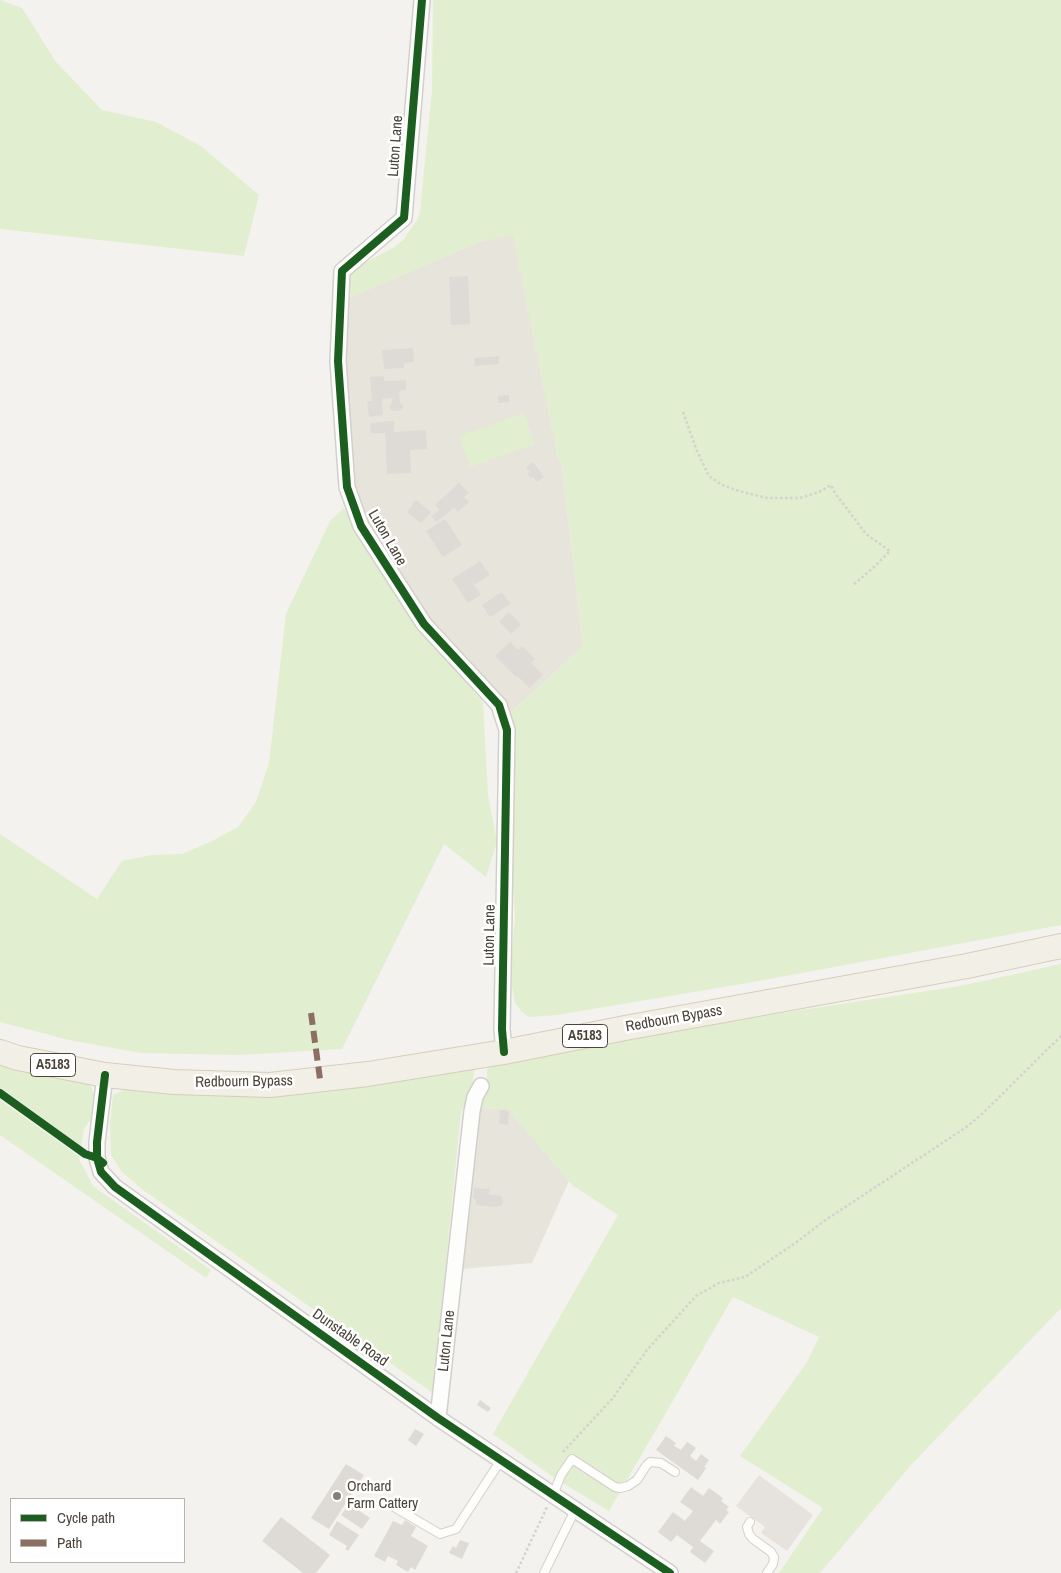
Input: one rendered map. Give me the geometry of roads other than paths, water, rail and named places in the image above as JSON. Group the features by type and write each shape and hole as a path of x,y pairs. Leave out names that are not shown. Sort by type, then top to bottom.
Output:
{"main road":[{"name":"Redbourn Bypass","path":"106,1075 174,1082 270,1085 368,1074 504,1052 967,966 1061,946"},
{"name":"A5183","path":"0,1052 18,1058 106,1075"}],"street":[{"name":"Luton Lane","path":"422,0 404,218 342,271 338,360 347,487 360,526 424,624 499,705 507,730 502,1029 504,1052"},
{"name":"Dunstable Road","path":"106,1075 97,1142 97,1158 102,1172 115,1188 438,1418 670,1573"},
{"name":"Luton Lane","path":"438,1418 472,1111 475,1097 481,1086"}],"lane":[{"path":"553,1495 561,1475 572,1459 615,1487 620,1488 628,1486 637,1480 650,1462 661,1463 675,1472"},
{"path":"394,1507 440,1534 456,1529 501,1460"},
{"path":"544,1573 574,1510"},
{"path":"750,1522 747,1527 749,1534 771,1552 774,1557 773,1564 767,1573"}],"place":[{"name":"Orchard Farm Cattery","path":"337,1496"}]}
